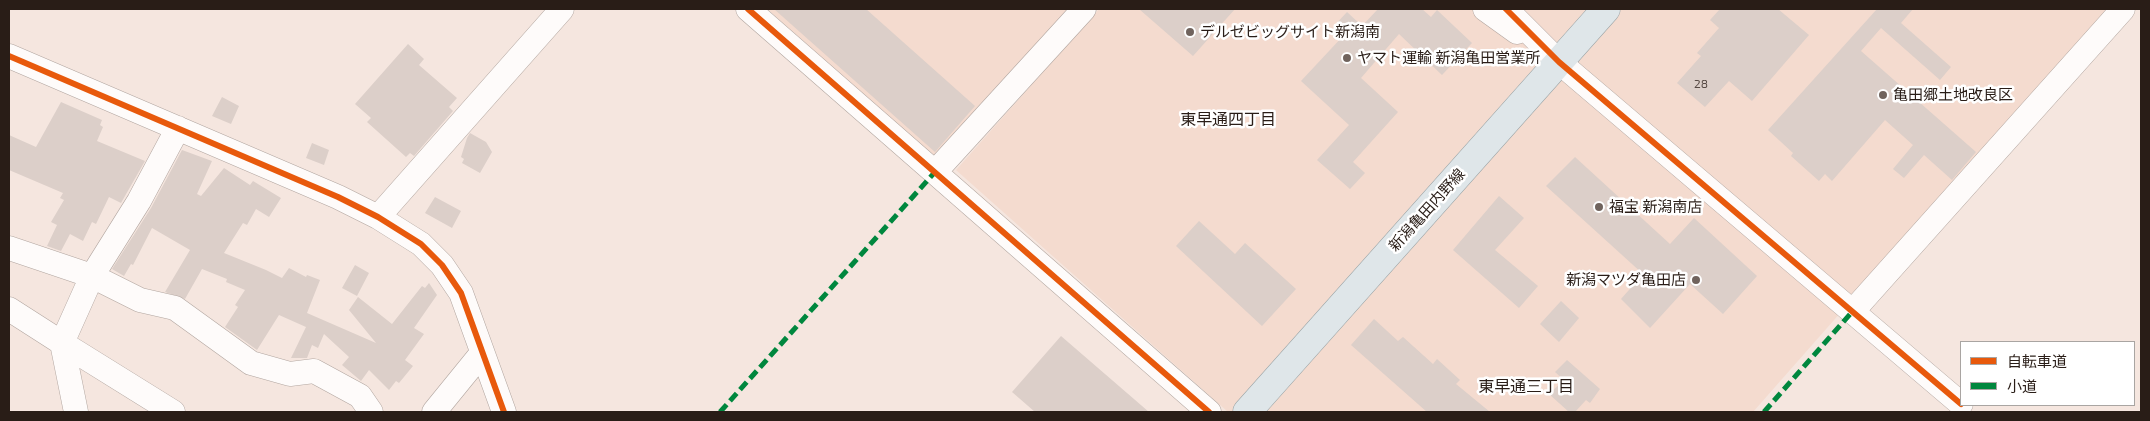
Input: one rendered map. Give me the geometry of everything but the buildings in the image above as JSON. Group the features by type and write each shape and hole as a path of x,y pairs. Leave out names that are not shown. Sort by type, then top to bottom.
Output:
{"main road":[{"name":"新潟亀田内野線","path":"1247,412 1606,9"}],"street":[{"path":"378,216 562,9"},
{"path":"748,9 1209,412"},
{"path":"935,172 1084,9"},
{"path":"1485,9 1559,62"},
{"path":"1506,9 1559,62 1960,402"},
{"path":"1852,312 2123,9"},
{"path":"9,56 338,197 378,216 421,244 442,265 461,293 504,412"},
{"path":"76,412 62,343 92,276 139,201 178,128"},
{"path":"9,248 92,276 140,300 175,308 251,363 290,374 314,371 360,396 371,412"},
{"path":"9,309 173,412"},
{"path":"434,412 482,353"}],"shaded area":[{"path":"767,9 1071,9 936,158"},
{"path":"1099,9 2108,9 1753,412 1228,412 956,170"}],"marked path":[{"path":"720,412 935,172"},
{"path":"1764,412 1852,312"}],"cycle path":[{"path":"748,9 1209,412"},
{"path":"1506,9 1559,62 1960,403"},
{"path":"9,56 338,197 378,217 421,244 442,265 461,293 504,412"}],"place":[{"name":"デルゼビッグサイト新潟南","path":"1190,32"},
{"name":"ヤマト運輸 新潟亀田営業所","path":"1347,58"},
{"name":"亀田郷土地改良区","path":"1883,95"},
{"name":"福宝 新潟南店","path":"1599,207"},
{"name":"新潟マツダ亀田店","path":"1696,280"}],"district":[{"name":"東早通四丁目","path":"1228,120"},
{"name":"東早通三丁目","path":"1526,387"}]}
